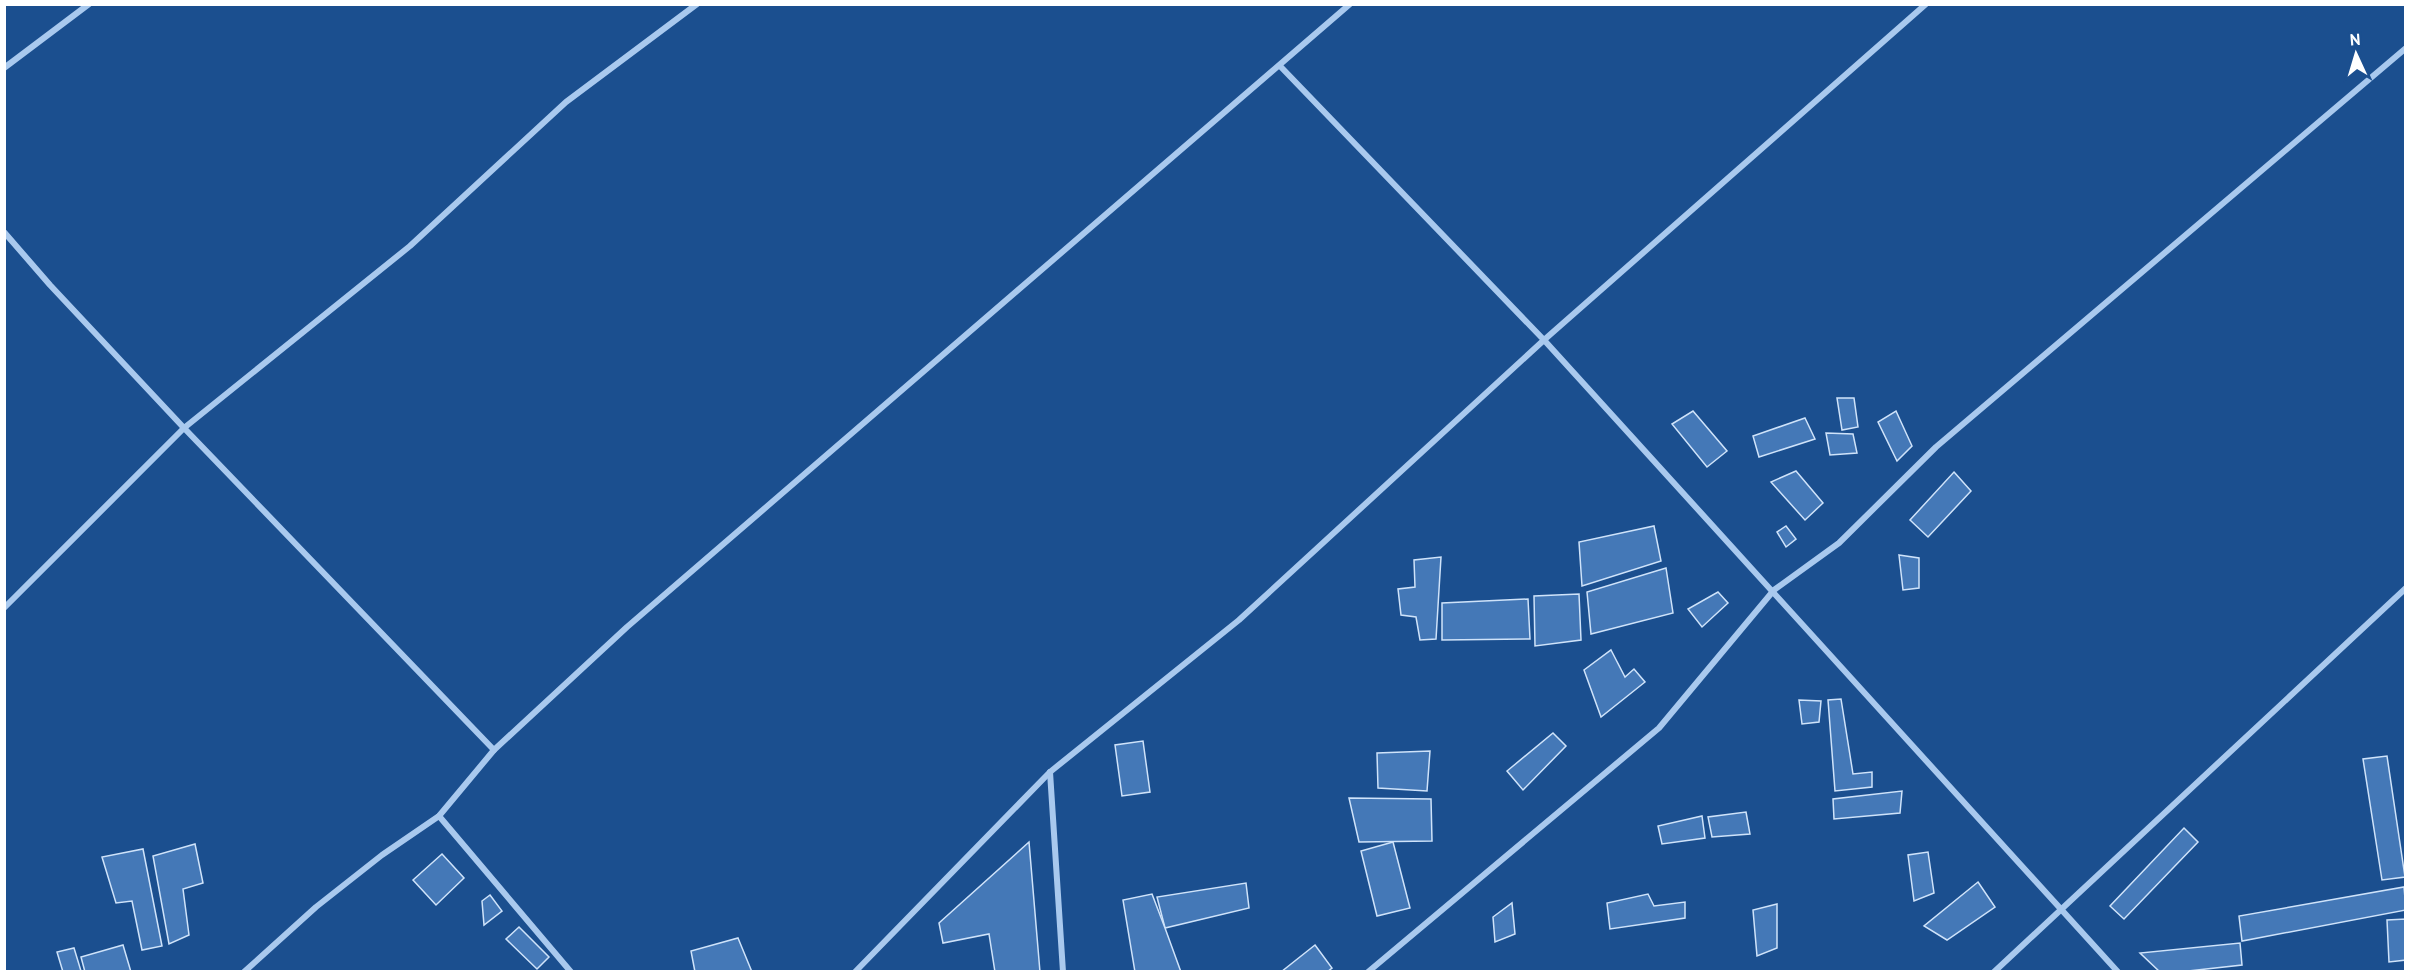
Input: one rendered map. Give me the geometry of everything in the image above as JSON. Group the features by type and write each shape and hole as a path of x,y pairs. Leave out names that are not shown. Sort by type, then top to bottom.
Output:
{"street":[{"path":"4,68 89,4"},
{"path":"4,608 184,429 410,246 566,102 698,4"},
{"path":"244,972 325,900 382,855 439,816 494,750 627,627 1350,4"},
{"path":"855,972 1050,772 1239,620 1544,340 1926,4"},
{"path":"1368,972 1659,728 1774,590 1839,543 1936,447 2406,48"},
{"path":"1280,66 1544,340 1774,590 2118,972"},
{"path":"4,232 184,429 494,750"},
{"path":"1994,972 2406,588"},
{"path":"1050,772 1063,972"},
{"path":"439,816 571,972"}],"building":[{"path":"1837,398 1854,398 1858,427 1842,430"},
{"path":"1693,411 1727,451 1707,467 1672,424"},
{"path":"1896,411 1912,446 1897,461 1878,422"},
{"path":"1805,418 1815,439 1759,457 1753,436"},
{"path":"1826,433 1853,434 1857,453 1830,455"},
{"path":"1796,471 1823,503 1805,520 1771,482"},
{"path":"1954,472 1971,491 1928,537 1910,520"},
{"path":"1654,526 1661,561 1582,586 1579,542"},
{"path":"1786,526 1796,539 1786,547 1777,532"},
{"path":"1899,555 1919,558 1919,588 1903,590"},
{"path":"1441,557 1436,639 1420,640 1416,617 1401,615 1398,589 1415,587 1414,560"},
{"path":"1666,568 1673,613 1591,634 1587,592"},
{"path":"1718,592 1728,603 1702,627 1688,609"},
{"path":"1579,594 1581,640 1535,646 1534,596"},
{"path":"1528,599 1530,639 1442,640 1442,603"},
{"path":"1611,650 1625,677 1634,669 1645,682 1601,717 1584,670"},
{"path":"1841,699 1853,774 1872,772 1872,787 1835,791 1828,700"},
{"path":"1799,700 1821,701 1819,722 1802,724"},
{"path":"1553,733 1566,746 1523,790 1507,771"},
{"path":"1143,741 1150,792 1122,796 1115,745"},
{"path":"1430,751 1427,791 1378,788 1377,753"},
{"path":"2387,756 2405,877 2382,880 2363,759"},
{"path":"1902,791 1900,813 1834,819 1833,799"},
{"path":"1349,798 1431,799 1432,841 1359,842"},
{"path":"1746,812 1750,834 1712,837 1708,817"},
{"path":"1702,816 1705,838 1662,844 1658,826"},
{"path":"2184,828 2198,842 2124,919 2110,906"},
{"path":"1029,842 1040,972 995,972 989,934 943,943 939,923"},
{"path":"1393,842 1410,908 1377,916 1361,851"},
{"path":"195,844 203,883 183,889 189,935 169,944 153,856"},
{"path":"143,849 162,946 142,950 132,901 116,903 102,857"},
{"path":"1928,852 1934,893 1914,901 1908,855"},
{"path":"442,854 464,878 436,905 413,880"},
{"path":"1978,882 1995,907 1947,940 1924,926"},
{"path":"1246,883 1249,908 1165,928 1157,897"},
{"path":"2404,887 2406,910 2242,941 2239,916"},
{"path":"1152,894 1181,972 1135,972 1123,900"},
{"path":"1648,894 1654,906 1685,902 1685,918 1610,929 1607,903"},
{"path":"490,895 502,911 484,925 482,901"},
{"path":"1512,903 1515,934 1495,942 1493,917"},
{"path":"1777,904 1777,948 1757,956 1753,910"},
{"path":"2406,919 2406,960 2389,962 2387,920"},
{"path":"519,927 549,957 537,969 506,939"},
{"path":"738,938 752,972 695,972 691,951"},
{"path":"2240,943 2242,965 2179,972 2160,972 2140,953"},
{"path":"123,945 131,972 85,972 81,957"},
{"path":"1315,945 1332,968 1327,972 1281,972"},
{"path":"74,948 81,971 63,972 57,952"}]}
